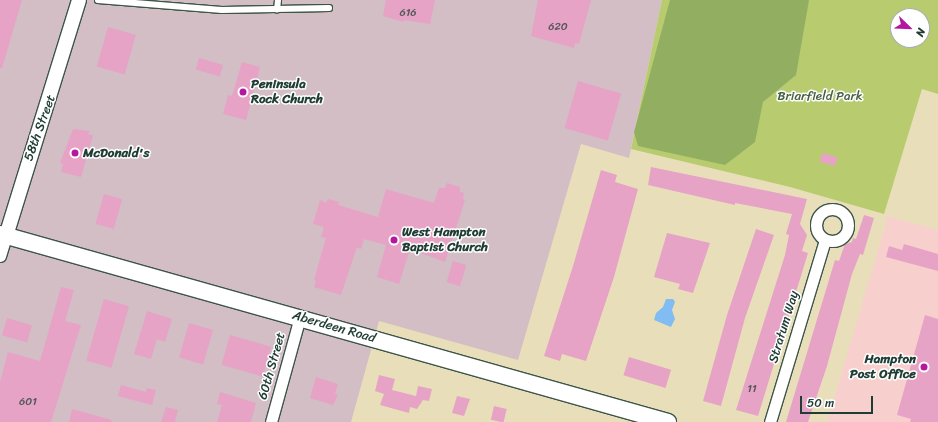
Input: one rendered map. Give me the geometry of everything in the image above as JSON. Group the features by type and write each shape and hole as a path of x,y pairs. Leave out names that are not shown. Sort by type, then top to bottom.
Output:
{"main road":[{"name":"Aberdeen Road","path":"3,235 300,317 668,422"}],"street":[{"name":"58th Street","path":"0,256 3,235 79,0"},
{"name":"Stratum Way","path":"770,422 826,240"},
{"name":"60th Street","path":"271,422 300,317"}],"lane":[{"path":"98,0 215,9 277,10 329,8"},
{"path":"277,10 278,0"}],"shaded area":[{"path":"0,0 662,0 629,158 581,144 518,360 379,321 351,422 0,422"},
{"path":"888,216 938,230 938,422 827,422"}],"green space":[{"name":"Briarfield Park","path":"662,0 938,0 938,94 922,89 884,214 790,187 631,149"},
{"path":"670,0 809,0 796,75 763,102 755,142 725,165 638,146 634,132"}],"water":[{"path":"666,299 673,299 675,302 672,310 675,319 671,327 654,320 656,313 663,307"}],"building":[{"path":"0,0 22,0 2,68 0,68"},
{"path":"386,0 435,0 430,24 404,20 404,22 383,16"},
{"path":"538,0 591,0 579,44 575,43 574,48 531,36"},
{"path":"108,27 136,35 125,74 97,66"},
{"path":"199,58 223,65 220,76 196,70"},
{"name":"Peninsula Rock Church","path":"242,62 260,67 246,120 223,114 228,95 232,96"},
{"path":"578,81 621,93 608,141 564,128"},
{"name":"McDonald's","path":"73,129 90,131 88,134 93,135 81,177 61,172 63,164 60,163"},
{"path":"822,153 837,157 835,166 820,162"},
{"path":"651,167 807,199 800,224 807,235 802,251 808,253 758,416 736,410 785,255 789,235 786,234 792,214 735,203 735,205 648,185"},
{"path":"601,170 617,175 615,182 638,189 614,277 586,361 562,354 560,361 544,356 573,266"},
{"name":"West Hampton Baptist Church","path":"447,183 460,187 460,192 464,193 463,199 465,200 445,262 410,249 399,284 377,277 386,245 364,239 361,249 357,247 341,295 314,287 316,281 314,280 326,238 321,237 324,227 313,224 320,200 326,203 328,199 339,202 338,205 378,217 386,189 434,203 439,188 445,188"},
{"path":"104,194 122,199 114,229 95,224"},
{"path":"864,215 874,218 863,255 860,254 852,274 827,366 808,422 786,422 835,260 839,261 845,244 852,242 853,238 856,239"},
{"path":"756,229 774,235 745,318 721,406 703,401 727,315"},
{"path":"667,233 710,243 693,293 678,289 680,284 654,277"},
{"path":"904,244 938,254 938,271 886,257 889,246 902,250"},
{"path":"453,261 466,265 460,286 447,282"},
{"path":"61,287 74,290 65,321 81,325 51,422 0,422 0,382 8,352 40,361"},
{"path":"104,299 129,306 111,368 86,361"},
{"path":"147,311 172,319 165,342 157,339 151,359 134,354"},
{"name":"Hampton Post Office","path":"925,315 938,319 938,422 910,422 911,419 897,415"},
{"path":"7,318 32,325 27,342 2,335"},
{"path":"189,323 213,330 203,364 179,358"},
{"path":"230,335 271,347 263,377 221,365"},
{"path":"629,357 671,370 666,388 623,375"},
{"path":"379,375 395,379 392,390 416,396 418,386 432,389 429,401 423,400 417,409 410,407 409,413 380,405 384,394 375,391"},
{"path":"316,377 338,384 335,394 338,395 333,405 310,398"},
{"path":"121,385 146,392 147,388 156,390 152,405 118,396"},
{"path":"220,392 256,403 251,422 217,422 222,405 217,404"},
{"path":"457,396 470,399 464,416 452,413"},
{"path":"494,406 507,409 504,422 491,420"},
{"path":"166,407 178,410 175,422 161,422"},
{"path":"72,409 112,420 111,422 69,422"}],"place":[{"name":"Peninsula Rock Church","path":"243,92"},
{"name":"McDonald's","path":"75,153"},
{"name":"West Hampton Baptist Church","path":"394,240"},
{"name":"Hampton Post Office","path":"924,367"}]}
